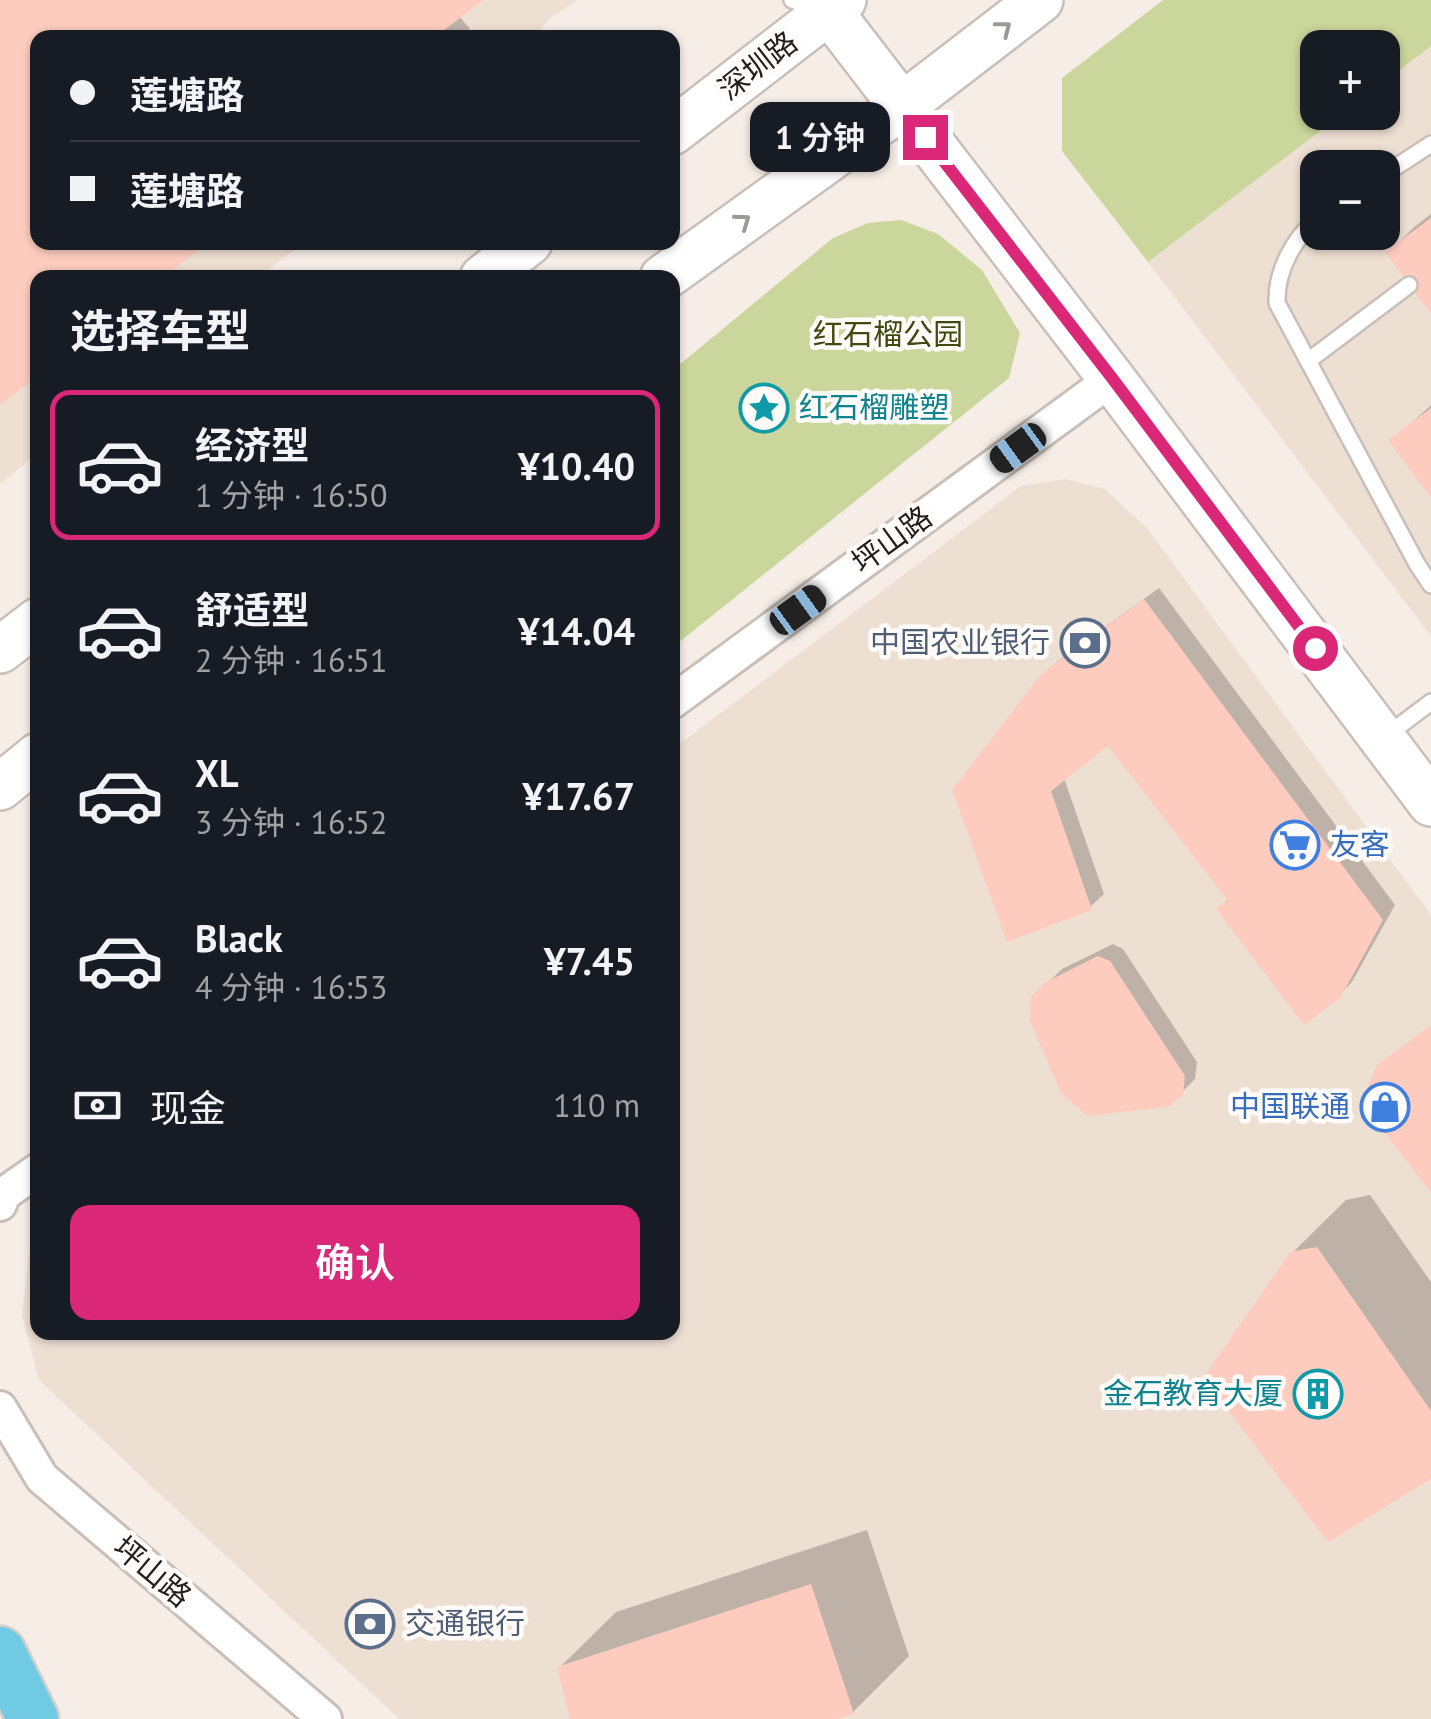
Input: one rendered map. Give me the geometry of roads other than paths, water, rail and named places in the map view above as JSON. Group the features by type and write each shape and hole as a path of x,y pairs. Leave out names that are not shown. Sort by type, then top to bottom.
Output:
{"main road":[{"path":"0,1652 33,1719"}],"street":[{"path":"675,270 902,106 1040,0"},
{"path":"821,4 1112,378 1431,803"},
{"name":"深圳路","path":"680,125 821,4"},
{"path":"493,270 519,250"},
{"name":"坪山路","path":"680,696 1112,378"},
{"path":"0,650 30,627"},
{"path":"0,787 30,763"},
{"path":"0,1204 4,1194 30,1176"},
{"name":"坪山路","path":"0,1408 42,1478 325,1719"}],"lane":[{"path":"1400,164 1431,144"},
{"path":"1300,240 1282,265 1277,303 1431,585"},
{"path":"1308,362 1409,284"},
{"path":"1382,738 1431,702"}],"place":[{"name":"红石榴雕塑","path":"764,408"},
{"name":"中国农业银行","path":"1085,643"},
{"name":"友客","path":"1295,845"},
{"name":"中国联通","path":"1385,1107"},
{"name":"金石教育大厦","path":"1318,1394"},
{"name":"交通银行","path":"370,1624"}],"park label":[{"name":"红石榴公园","path":"888,335"}]}
